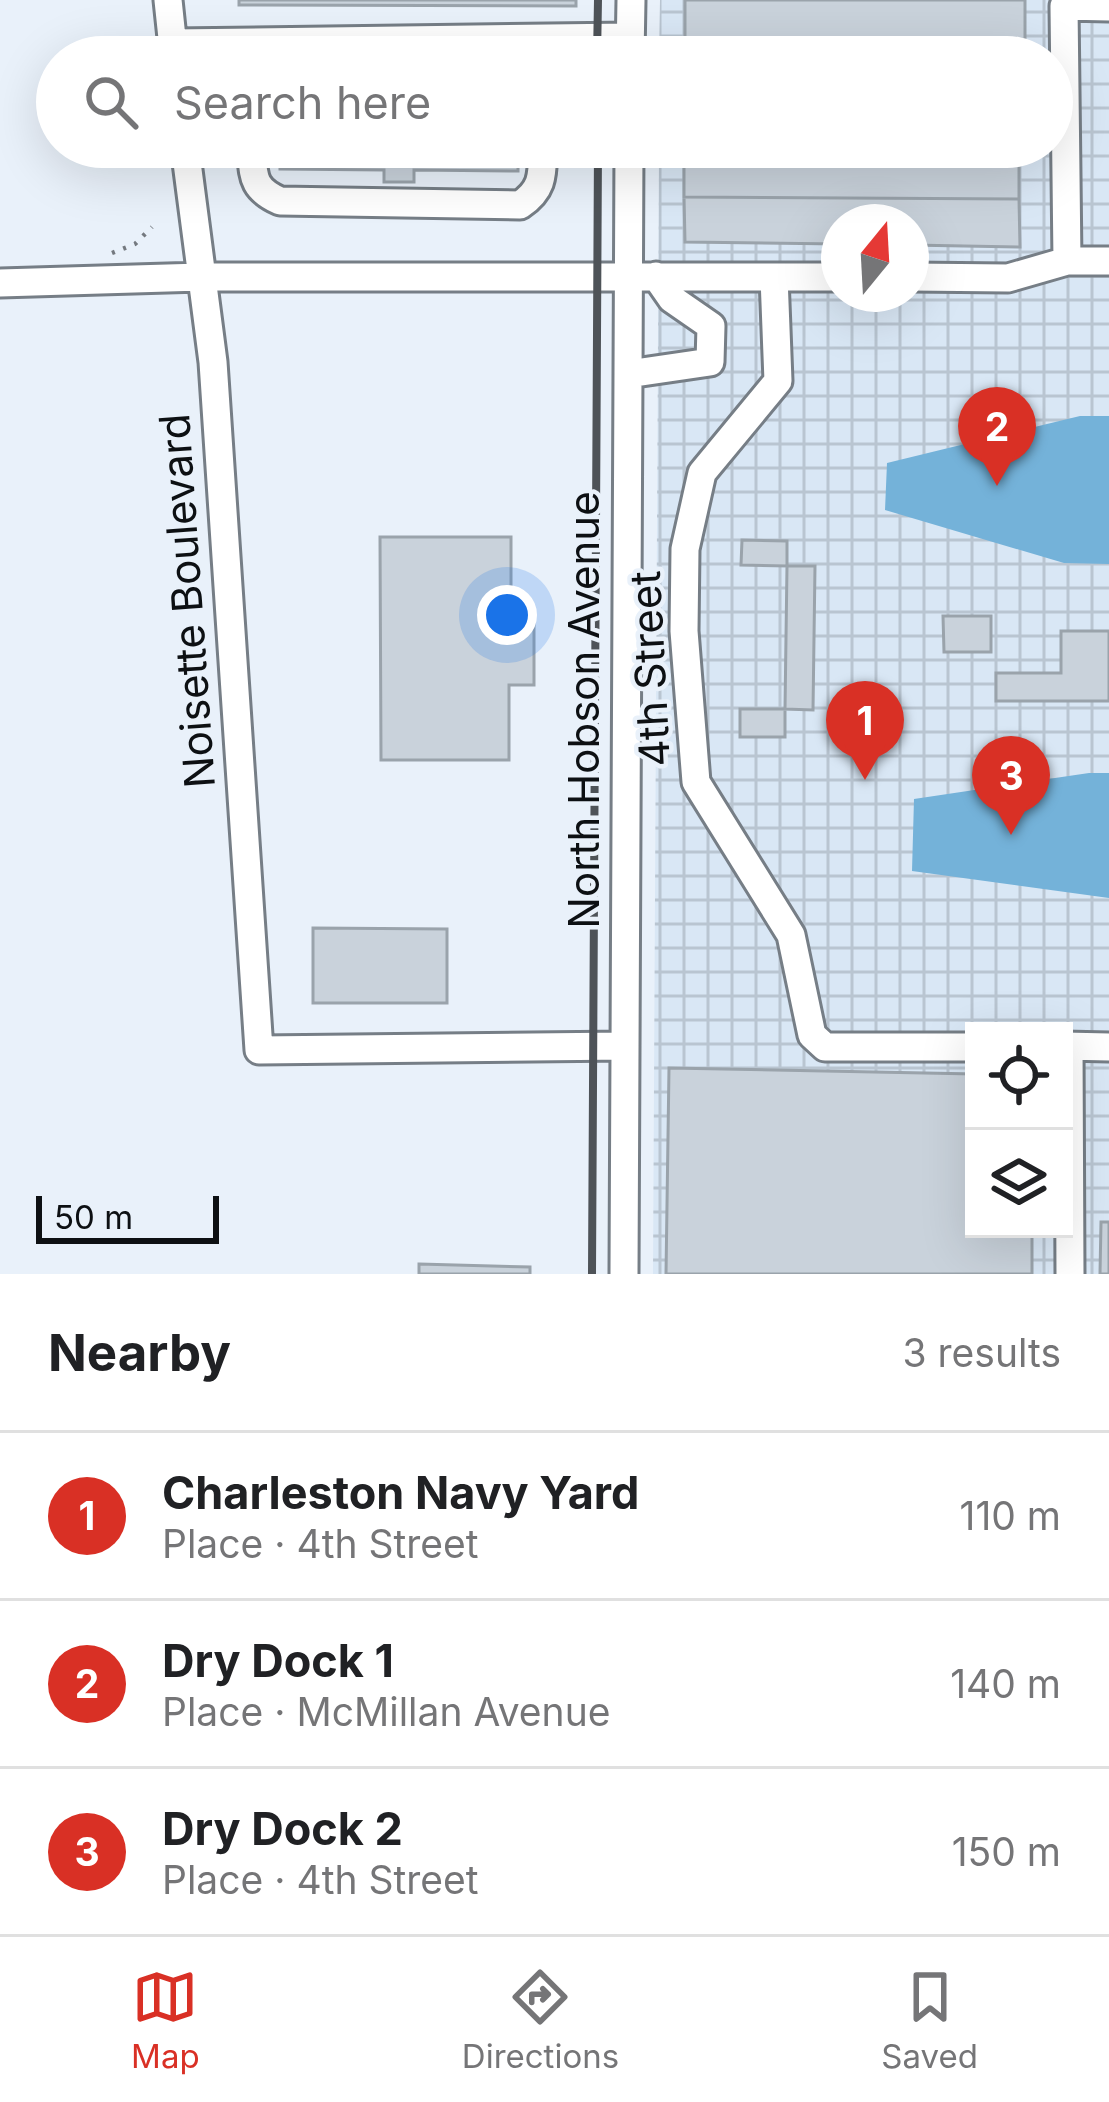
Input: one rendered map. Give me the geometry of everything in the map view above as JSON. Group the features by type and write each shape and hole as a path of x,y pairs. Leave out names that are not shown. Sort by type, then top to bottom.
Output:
{"street":[{"path":"169,0 173,36"},
{"path":"630,36 631,0"},
{"path":"1064,36 1064,6 1109,7"},
{"name":"Noisette Boulevard","path":"188,168 213,362 259,1050 625,1046"},
{"path":"253,168 262,193 280,201 520,206 535,195 542,168"},
{"name":"North Hobson Avenue","path":"623,1274 628,168"},
{"path":"1065,168 1066,261"},
{"path":"929,277 1008,278 1066,261 1109,262"},
{"path":"628,374 710,362 711,326 673,299 656,275"},
{"path":"0,283 201,277 821,277"},
{"name":"4th Street","path":"774,277 778,381 702,473 686,548 684,631 696,782 790,934 812,1035 825,1047 965,1047"},
{"path":"1073,1046 1109,1047"},
{"path":"1067,1130 1070,1274"}],"shaded area":[{"path":"660,0 1109,0 1109,1274 653,1274 659,168 1073,168 1073,36 659,36"}],"water":[{"path":"1080,416 1109,416 1109,564 1064,563 885,510 887,463"},
{"path":"1109,773 1109,898 912,871 914,799"}],"building":[{"path":"239,0 576,0 576,6 239,5"},
{"path":"685,0 1025,0 1025,36 685,36"},
{"path":"518,168 518,171 414,170 414,182 384,182 384,170 280,169"},
{"path":"684,168 1019,168 1019,199 684,197"},
{"path":"684,197 1019,199 1020,247 929,245 929,204 821,204 821,244 685,242"},
{"path":"380,537 511,537 511,609 534,609 534,685 509,685 509,760 381,760"},
{"path":"742,540 787,541 787,566 741,565"},
{"path":"787,566 815,566 813,710 785,709"},
{"path":"943,616 991,616 991,652 944,652"},
{"path":"1061,631 1109,631 1109,701 996,701 996,673 1061,673"},
{"path":"740,709 785,709 785,737 740,737"},
{"path":"313,928 447,929 447,1003 313,1003"},
{"path":"669,1068 965,1074 965,1238 1032,1238 1032,1274 666,1274"},
{"path":"1101,1222 1109,1222 1109,1274 1100,1274"},
{"path":"419,1264 530,1267 530,1274 419,1274"}],"railway":[{"path":"597,36 598,0"},
{"path":"592,1274 598,168"}],"place":[{"name":"Dry Dock 1","path":"997,486"},
{"name":"Charleston Navy Yard","path":"865,780"},
{"name":"Dry Dock 2","path":"1011,835"}]}
